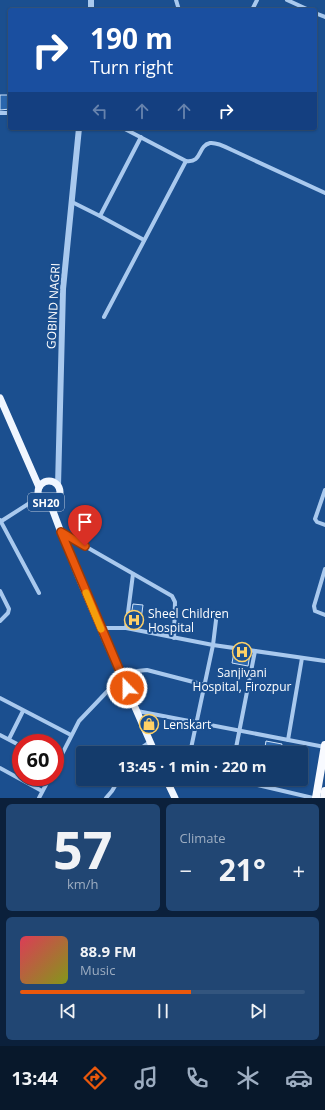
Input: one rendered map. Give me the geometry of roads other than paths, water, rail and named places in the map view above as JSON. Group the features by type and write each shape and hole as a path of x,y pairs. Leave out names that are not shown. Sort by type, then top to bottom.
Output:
{"highway":[{"path":"316,798 325,746"},
{"path":"324,798 325,791"}],"main road":[{"name":"SH20","path":"0,398 39,487 39,496 44,502 50,503 54,502 58,497 58,486 52,482 45,482 39,487"},
{"name":"SH20","path":"50,503 101,628 152,746"},
{"path":"169,786 175,798"}],"street":[{"path":"287,0 305,8"},
{"name":"GOBIND NAGRI","path":"58,486 63,289 78,130"},
{"path":"127,130 186,161 192,162 196,160 202,149 207,145 211,143 216,144 325,193"},
{"path":"100,216 141,137"},
{"path":"104,318 186,161"},
{"path":"72,202 144,240"},
{"path":"325,490 315,519 317,522 325,525"},
{"path":"39,496 0,521 39,593"},
{"path":"61,532 172,596 174,599 174,638"},
{"path":"325,569 324,578 314,606 315,611 325,615"},
{"path":"126,628 133,574"},
{"path":"0,591 9,609 8,613 0,621"},
{"path":"191,746 213,645 217,612"},
{"path":"101,628 126,628 213,645 325,662"},
{"path":"236,746 256,651"},
{"path":"288,740 302,658"},
{"path":"64,750 78,721 122,677 137,671 147,670 205,685"},
{"path":"0,698 72,735"},
{"path":"9,739 23,711"},
{"path":"137,711 325,746"},
{"path":"0,734 12,741"},
{"path":"144,746 150,742"},
{"path":"0,768 42,791"},
{"path":"38,798 45,786"},
{"path":"106,798 115,786"},
{"path":"262,786 313,798"}],"place":[{"name":"Sheel Children Hospital","path":"134,620"},
{"name":"Sanjivani Hospital, Firozpur","path":"242,652"},
{"name":"Lenskart","path":"149,724"}]}
